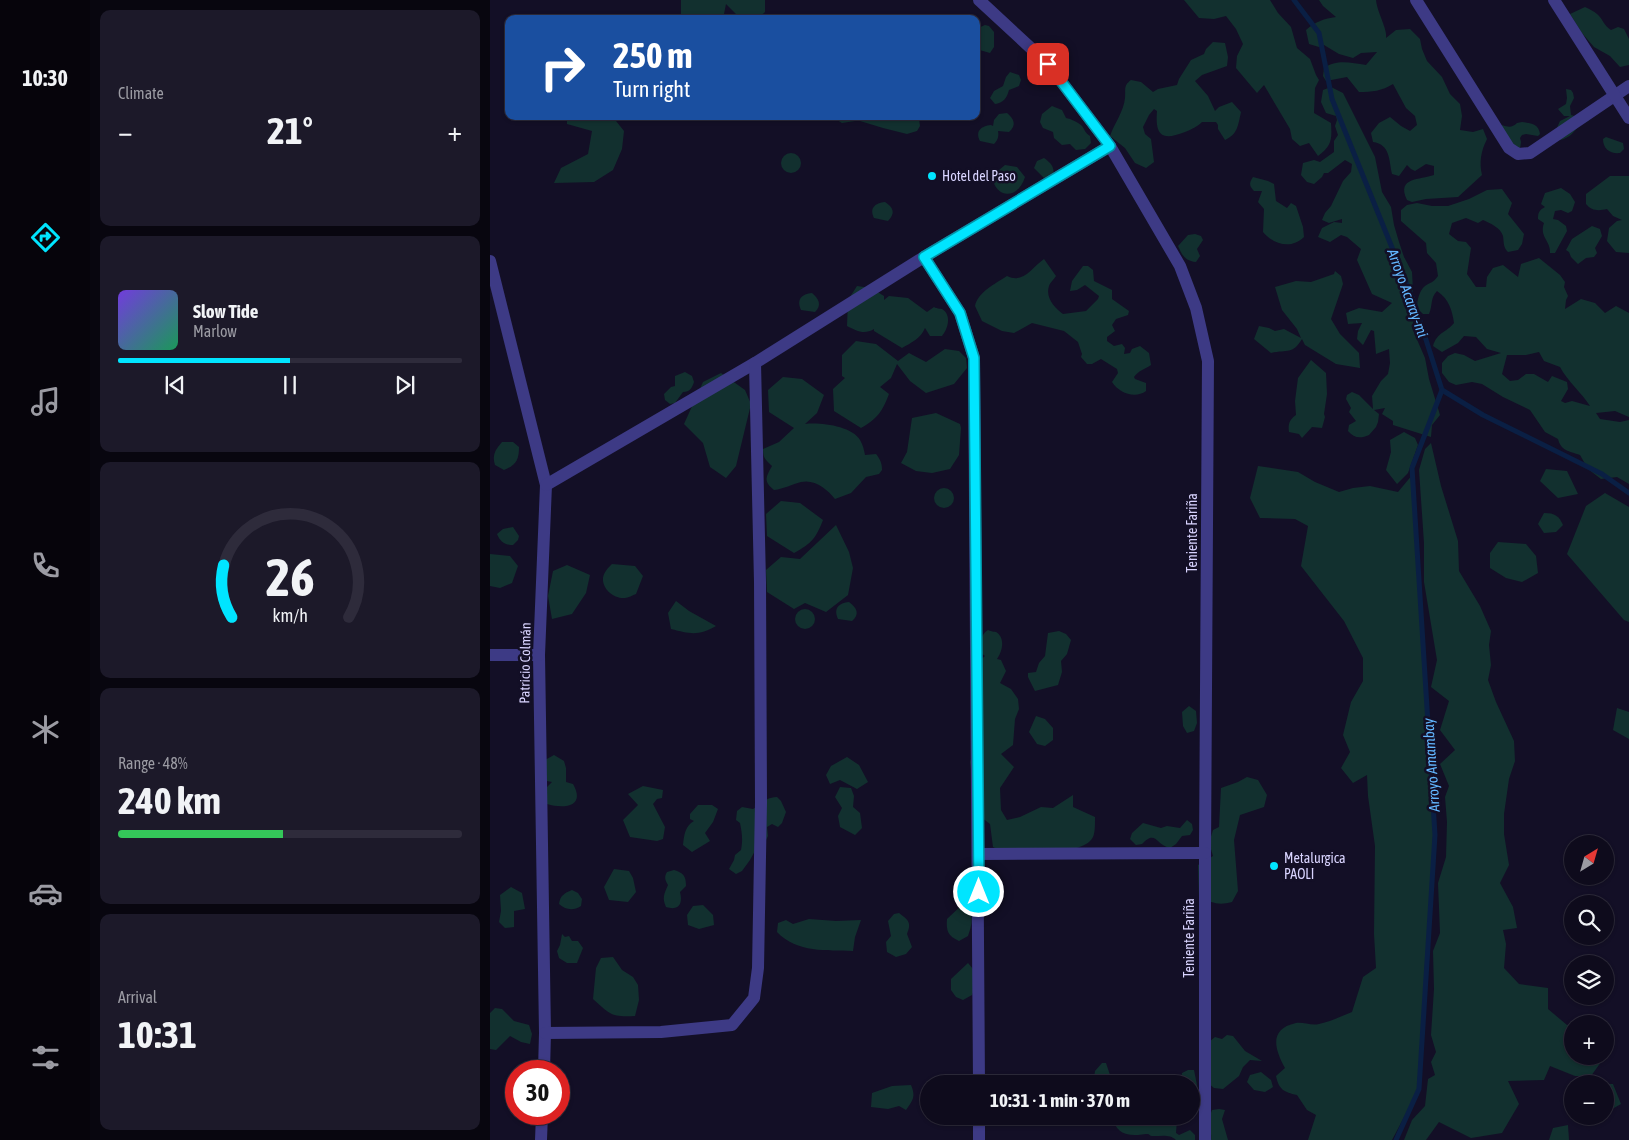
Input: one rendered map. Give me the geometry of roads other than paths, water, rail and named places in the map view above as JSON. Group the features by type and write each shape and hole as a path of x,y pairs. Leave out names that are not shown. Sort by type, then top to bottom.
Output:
{"street":[{"name":"Teniente Fariña","path":"978,0 1048,64 1110,146 1180,266 1196,308 1208,361 1204,853 1205,1140"},
{"path":"1416,0 1509,148 1518,154 1530,153 1629,86"},
{"path":"1554,0 1629,118"},
{"path":"546,485 756,363 924,257 1110,146"},
{"path":"924,257 960,313 974,358 979,854 979,1075"},
{"name":"Patricio Colmán","path":"490,262 546,485 539,655 544,1060"},
{"path":"545,1034 661,1032 732,1026 754,998 758,968 761,802 760,582 756,363"},
{"path":"490,655 539,655"},
{"path":"979,854 1204,853"},
{"path":"541,1140 542,1125"},
{"path":"979,1125 980,1140"}],"waterway":[{"name":"Arroyo Acaray-mi","path":"1294,0 1319,33 1332,99 1414,302 1442,390 1483,415 1602,474 1629,493"},
{"name":"Arroyo Amambay","path":"1396,1140 1419,1089 1435,835 1412,468 1442,390"}],"place":[{"name":"Hotel del Paso","path":"932,176"},
{"name":"Metalurgica PAOLI","path":"1274,866"}]}
